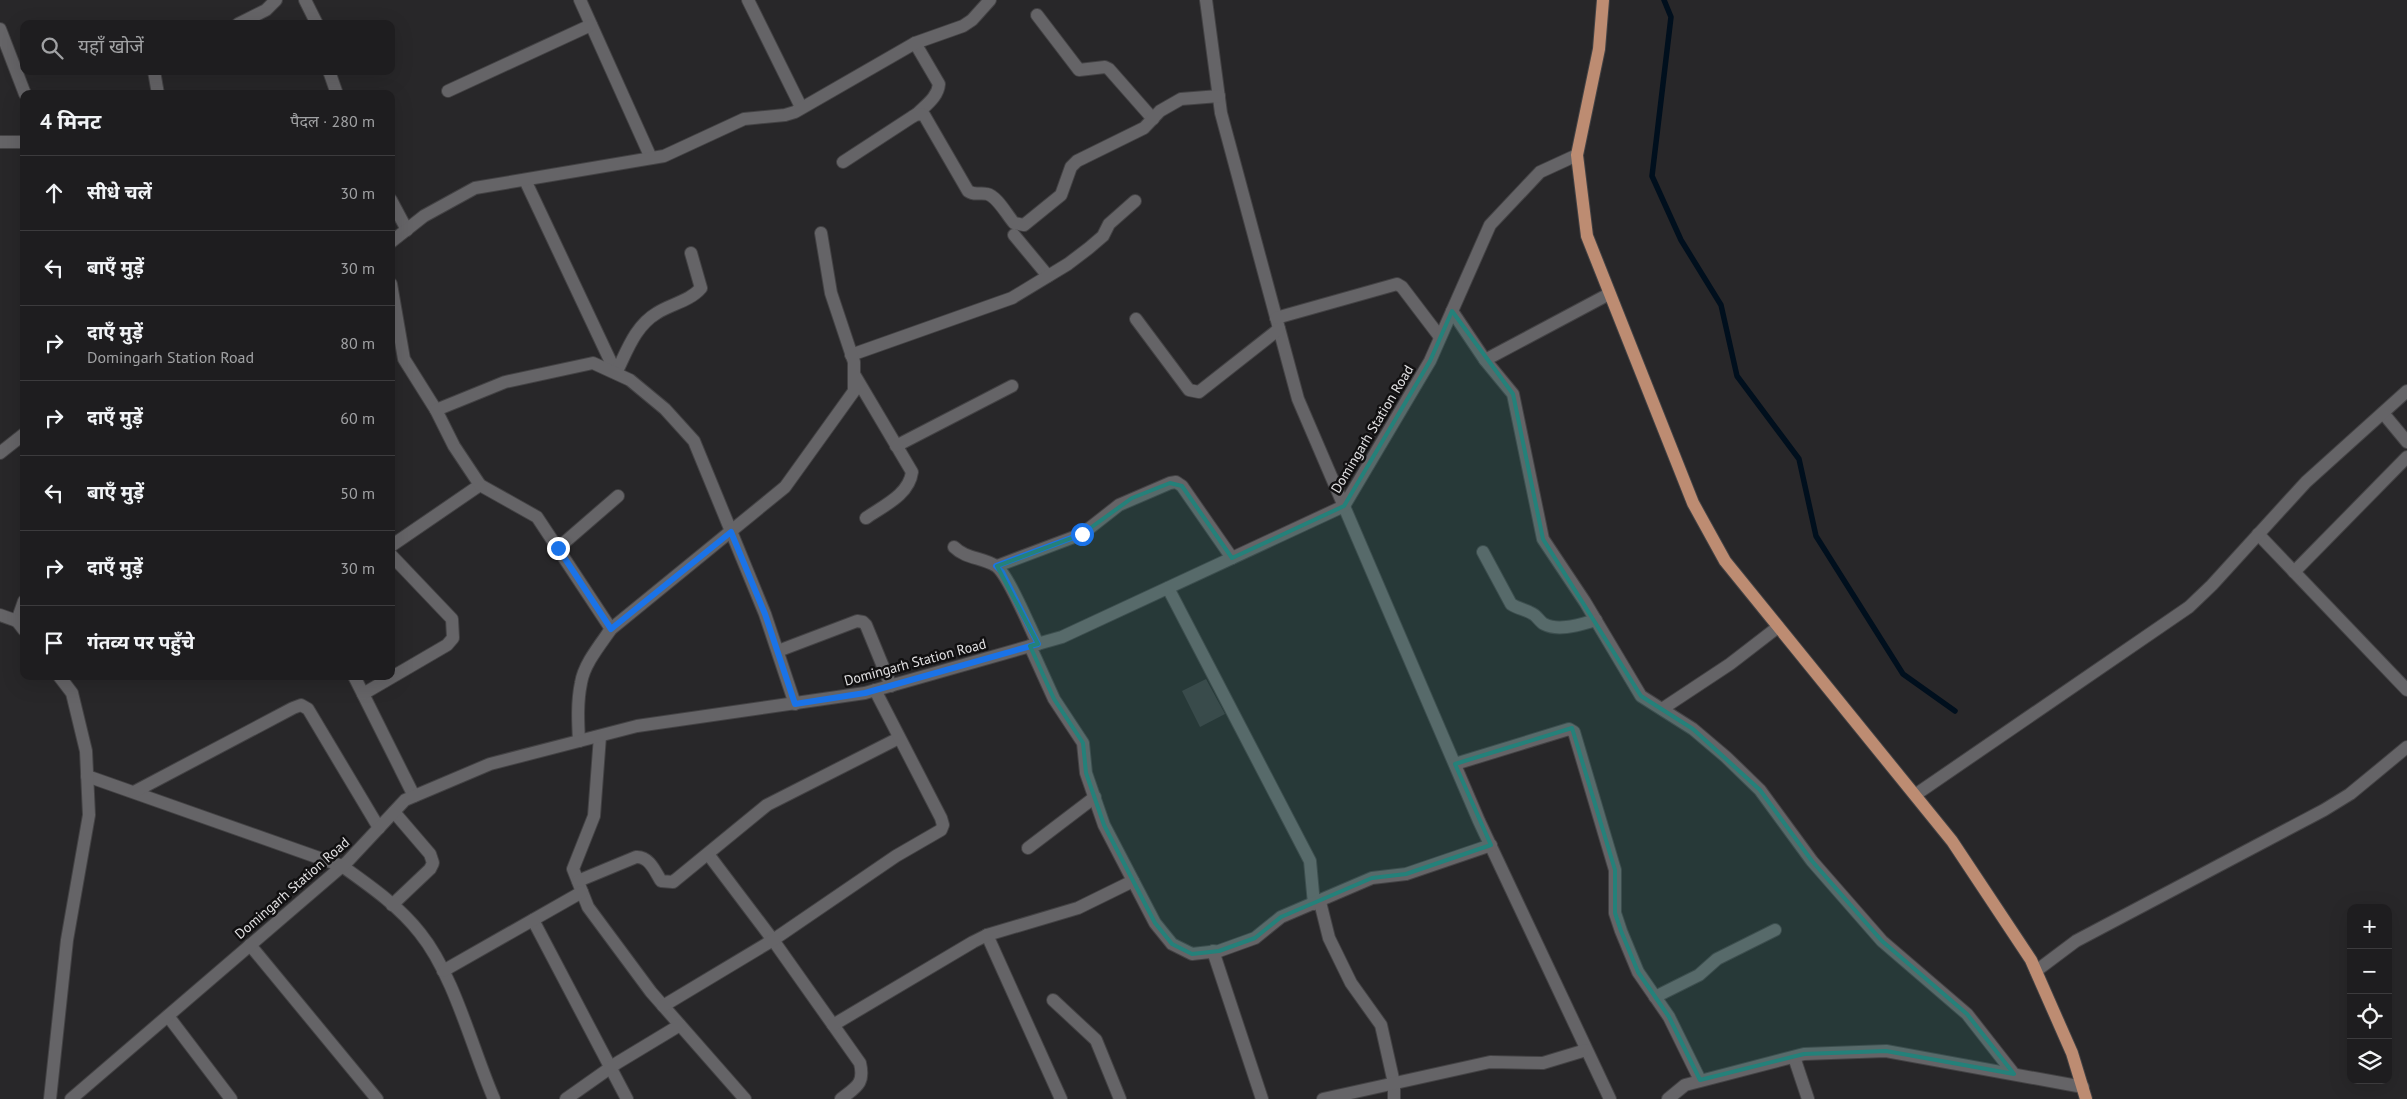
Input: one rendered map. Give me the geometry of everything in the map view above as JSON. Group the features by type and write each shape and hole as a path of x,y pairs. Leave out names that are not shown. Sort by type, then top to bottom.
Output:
{"main road":[{"path":"1603,0 1599,50 1577,155 1587,236 1693,503 1725,561 1952,841 2036,971 2072,1053 2084,1093"}],"street":[{"path":"246,20 266,10 276,0"},
{"path":"305,0 315,20"},
{"path":"580,0 652,158"},
{"path":"748,0 801,107"},
{"path":"395,239 424,216 475,188 674,153 728,124 744,119 785,115 916,42 964,26 990,0"},
{"path":"1206,0 1221,113 1298,399 1491,845 1610,1099"},
{"path":"1037,15 1079,70 1105,67 1109,69 1153,119"},
{"path":"448,91 591,25"},
{"path":"0,28 23,90"},
{"path":"843,162 917,114 939,91 939,84 916,42"},
{"path":"155,75 157,90"},
{"path":"330,75 336,90"},
{"path":"917,114 924,115 968,191 973,194 985,193 991,196 1014,223 1024,225 1062,194 1071,167 1077,161 1144,128 1160,111 1181,99 1219,96"},
{"path":"0,142 20,142"},
{"name":"Domingarh Station Road","path":"71,1099 342,866 405,800 490,764 637,726 795,704 875,690 1062,637 1344,506 1430,361 1490,225 1540,172 1577,155"},
{"path":"525,180 616,373"},
{"path":"851,355 1002,301 1068,264 1103,236 1109,224 1135,201"},
{"path":"395,208 407,230"},
{"path":"578,741 581,681 597,650 611,629 785,487 854,391 851,355 831,292 821,233"},
{"path":"1014,235 1048,276"},
{"path":"616,373 639,328 658,312 696,294 701,288 691,253"},
{"path":"1136,318 1189,390 1194,393 1200,392 1277,324 1397,284 1402,287 1440,337"},
{"path":"1485,360 1609,294"},
{"path":"395,307 404,359 436,410 454,446 480,485 537,517 611,629"},
{"path":"1452,311 1485,360 1513,394 1543,539 1596,620 1642,696 1693,729 1726,757 1760,790 1812,861 1882,940 1967,1014 2014,1074"},
{"path":"436,410 505,382 593,363 630,380 665,410 694,441 765,614 795,704"},
{"path":"854,374 912,472 911,480 900,495 866,518"},
{"path":"896,446 1012,386"},
{"path":"1915,795 2174,619 2212,585 2306,482 2407,391"},
{"path":"2383,413 2407,442"},
{"path":"0,454 20,437"},
{"path":"2294,572 2407,457"},
{"path":"996,566 1082,534 1126,501 1170,482 1176,482 1182,486 1232,558"},
{"path":"395,543 480,485"},
{"path":"558,548 618,496"},
{"path":"2258,534 2407,690"},
{"path":"954,546 961,553 996,566 1002,572 1034,645 1054,699 1083,742 1086,773 1104,825 1155,922 1172,944 1192,954 1213,952 1255,938 1281,917 1372,878 1406,874 1491,845"},
{"path":"1483,552 1511,604 1516,608 1532,613 1543,624 1550,626 1570,626 1596,620"},
{"path":"395,559 452,620 453,638 447,645 395,675"},
{"path":"1168,588 1310,861 1317,903 1329,938 1352,983 1381,1025 1394,1083 1394,1099"},
{"path":"0,616 20,625"},
{"path":"778,651 857,621 863,622 866,625 891,686"},
{"path":"1662,709 1730,664 1778,627"},
{"path":"50,1099 67,940 89,815 86,750 72,694 62,680"},
{"path":"356,680 414,796"},
{"path":"363,694 387,680"},
{"path":"663,1006 773,940 896,856 941,830 943,825 941,818 875,690"},
{"path":"134,792 293,708 301,706 308,709 379,828"},
{"path":"1455,764 1569,729 1574,732 1615,870 1615,913 1638,972 1675,1027 1700,1080"},
{"path":"600,736 594,816 573,869 580,887 588,907 663,1006 745,1099"},
{"path":"443,971 533,920 580,887 642,857 647,860 661,881 673,882 767,805 899,738"},
{"path":"2036,971 2076,941 2324,810 2350,794 2407,747"},
{"path":"87,776 342,866 392,904 420,933 443,971 491,1098"},
{"path":"1028,848 1095,797"},
{"path":"392,904 430,869 433,863 430,854 394,812"},
{"path":"708,854 773,940 860,1063 863,1073 860,1083 841,1099"},
{"path":"833,1025 947,956 987,935 1078,908 1133,881"},
{"path":"533,920 627,1099"},
{"path":"1655,997 1698,975 1717,959 1776,930"},
{"path":"987,935 1061,1099"},
{"path":"250,945 378,1099"},
{"path":"1213,952 1262,1099"},
{"path":"1053,1000 1096,1040 1120,1099"},
{"path":"168,1016 231,1099"},
{"path":"566,1099 611,1067 680,1025"},
{"path":"1323,1099 1490,1062 1543,1063 1586,1050"},
{"path":"1668,1099 1685,1085 1700,1080 1804,1054 1886,1051 2014,1074 2084,1093"},
{"path":"1794,1057 1808,1099"}],"highlighted area":[{"path":"1452,311 1513,394 1543,539 1641,696 1693,729 1760,790 1812,861 1882,941 1967,1014 2014,1074 1886,1051 1804,1054 1700,1080 1669,1017 1638,972 1621,931 1615,913 1615,870 1572,728 1455,764 1491,845 1406,874 1372,878 1281,917 1255,938 1219,951 1192,954 1172,944 1155,923 1104,825 1086,773 1083,743 1054,699 1030,646 1038,644 997,566 1082,534 1132,498 1170,483 1182,486 1232,558 1344,506 1430,361"}],"building":[{"path":"1206,679 1225,714 1200,727 1182,691"}],"waterway":[{"path":"1664,0 1671,17 1652,176 1681,240 1721,305 1737,376 1799,459 1816,536 1903,674 1955,711"}],"route":[{"path":"558,548 611,629 731,532 765,614 795,704 865,693 1038,644 1002,572 996,566 1082,534"}]}
